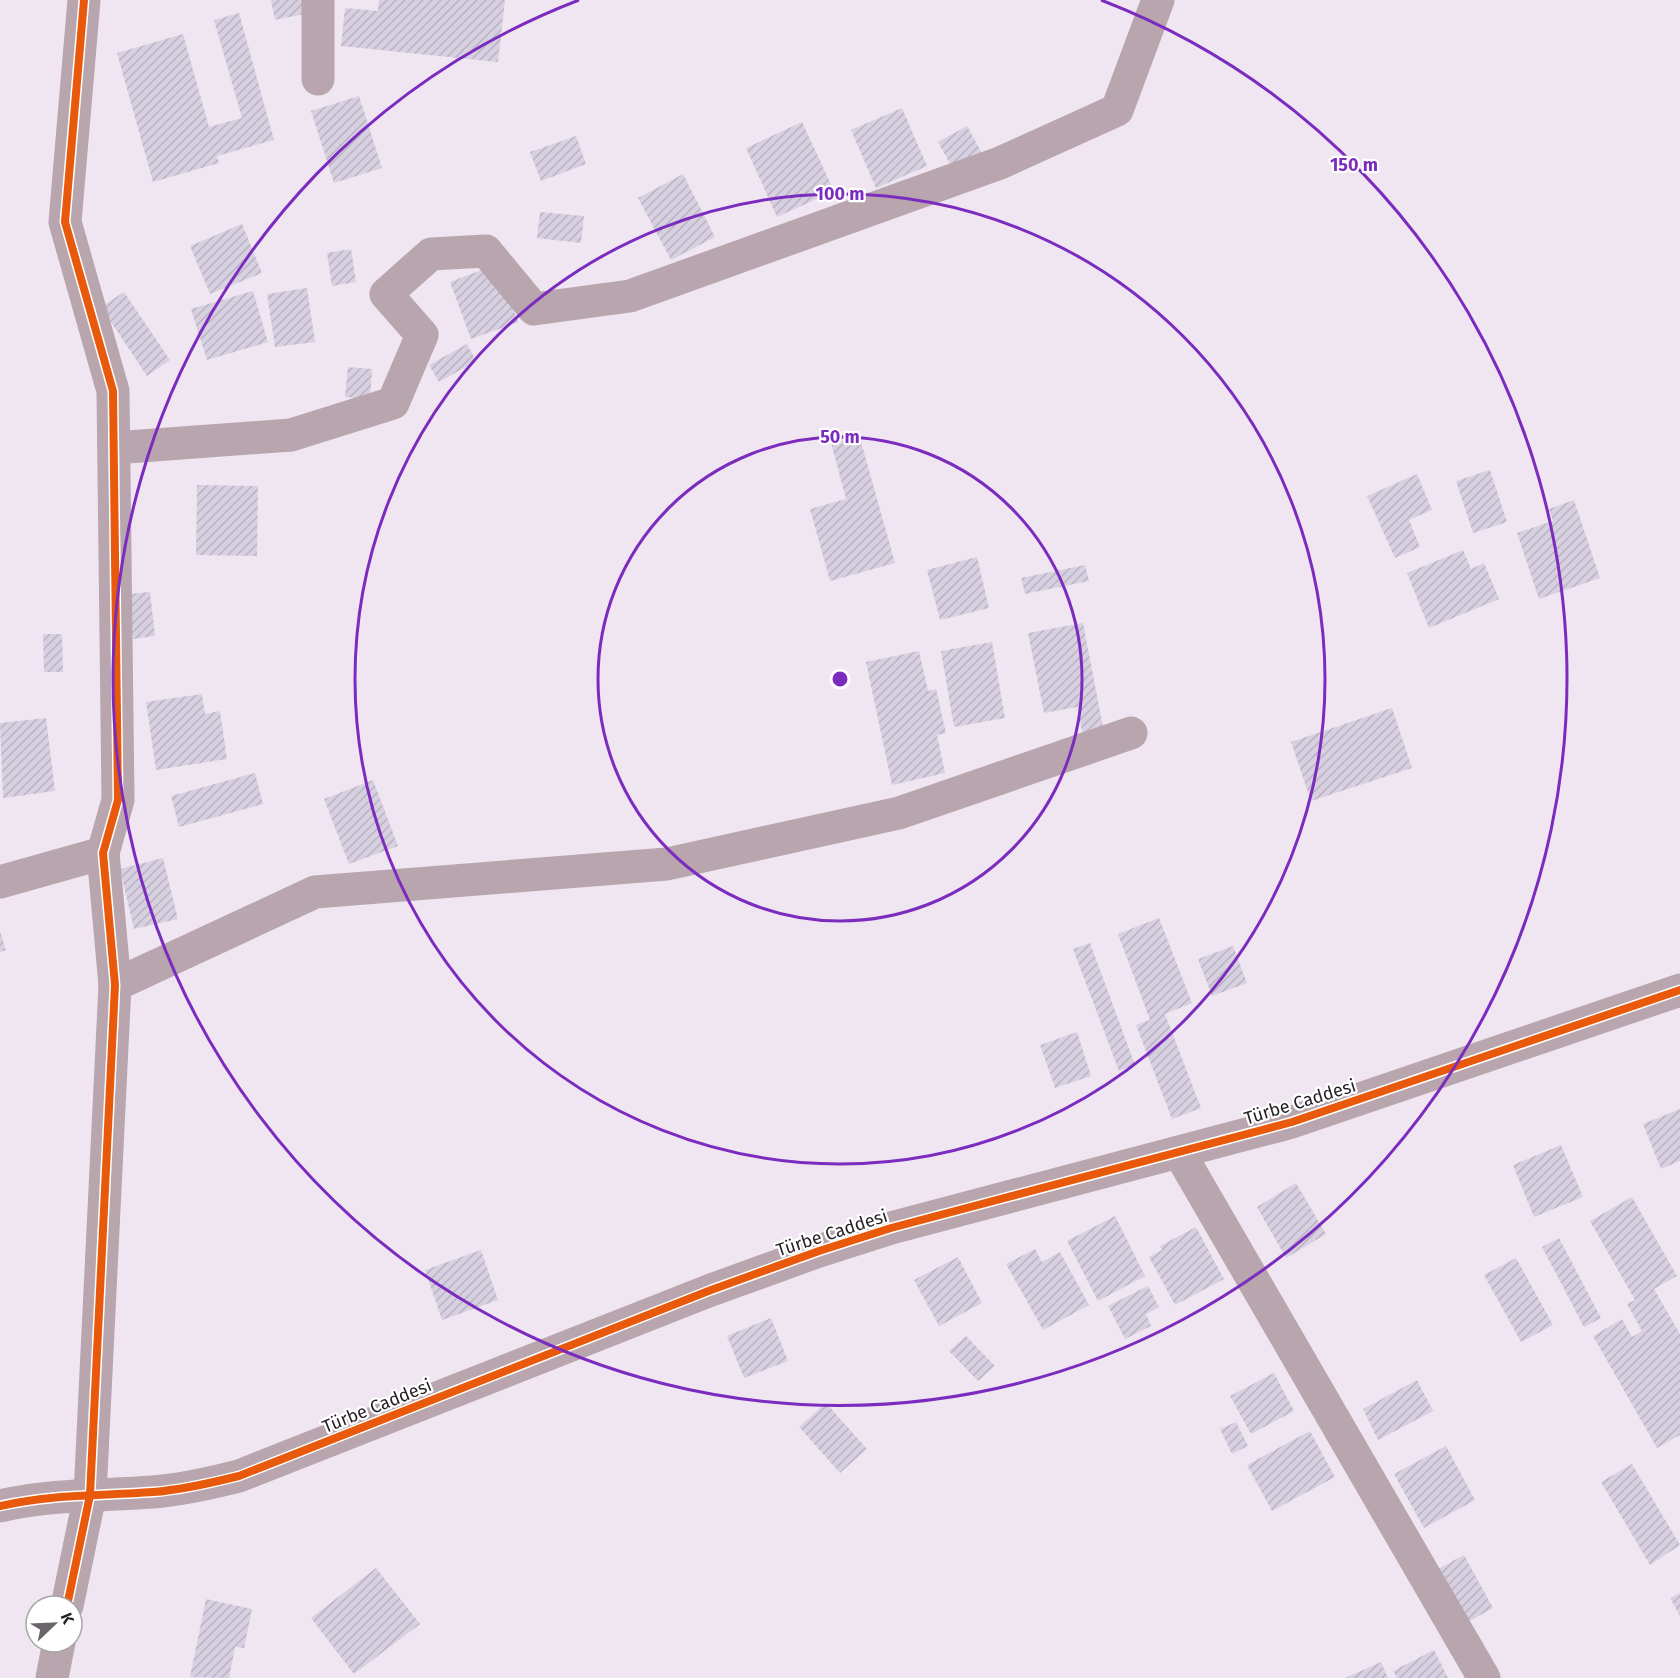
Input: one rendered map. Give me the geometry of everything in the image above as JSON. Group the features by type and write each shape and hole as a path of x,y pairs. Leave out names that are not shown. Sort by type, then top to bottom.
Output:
{"street":[{"path":"69,1594 90,1495 115,985 103,853 118,800 113,391 65,222 84,0"},
{"path":"318,0 318,79"},
{"path":"114,448 291,435 393,403 422,335 386,294 431,254 486,251 534,309 630,296 1000,163 1117,110 1158,0"},
{"path":"115,985 315,892 667,864 899,813 1131,733"},
{"path":"0,882 103,853"},
{"name":"Türbe Caddesi","path":"0,1506 39,1497 186,1488 239,1476 711,1290 819,1251 891,1228 1292,1122 1680,990"},
{"path":"1179,1152 1484,1678"},
{"path":"52,1678 57,1654"}],"building":[{"path":"271,0 307,0 309,13 275,20"},
{"path":"379,0 505,0 498,62 341,46 345,8 378,11"},
{"path":"239,13 274,140 217,156 219,163 153,182 117,53 183,34 209,127 242,118 214,20"},
{"path":"359,96 382,168 334,183 311,111"},
{"path":"902,108 927,166 876,188 851,130"},
{"path":"802,122 834,191 777,217 746,148"},
{"path":"967,126 982,153 953,169 938,142"},
{"path":"576,136 586,164 541,181 530,152"},
{"path":"683,174 715,237 671,260 638,198"},
{"path":"540,212 584,216 581,243 537,238"},
{"path":"242,224 262,273 210,294 190,246"},
{"path":"351,249 356,282 332,286 327,253"},
{"path":"497,264 518,322 471,339 450,282"},
{"path":"307,288 315,342 275,347 267,294"},
{"path":"253,291 268,342 207,360 191,309"},
{"path":"124,292 170,360 147,376 101,307"},
{"path":"467,344 476,361 439,382 429,365"},
{"path":"348,367 372,369 370,399 345,397"},
{"path":"858,431 895,563 830,581 810,509 846,499 830,439"},
{"path":"1490,470 1507,522 1473,533 1456,481"},
{"path":"1417,474 1432,510 1409,520 1420,547 1395,558 1367,496"},
{"path":"197,485 258,486 257,556 196,555"},
{"path":"1574,500 1600,578 1539,599 1517,533 1553,521 1549,509"},
{"path":"1463,550 1471,569 1484,563 1499,599 1429,628 1407,573"},
{"path":"977,557 989,608 940,620 927,570"},
{"path":"1085,565 1089,581 1025,594 1021,578"},
{"path":"150,592 155,636 133,639 128,594"},
{"path":"1083,623 1104,732 1083,736 1077,707 1044,713 1028,633"},
{"path":"43,634 62,634 63,672 44,672"},
{"path":"992,642 1005,718 954,727 941,651"},
{"path":"919,651 928,691 936,689 946,733 937,735 945,773 892,785 866,662"},
{"path":"202,694 205,714 220,711 227,759 156,770 146,702"},
{"path":"1392,708 1412,768 1311,801 1291,742"},
{"path":"46,718 55,791 3,798 0,723"},
{"path":"255,773 263,804 179,827 171,796"},
{"path":"373,780 398,846 349,864 324,799"},
{"path":"163,858 178,919 134,929 120,869"},
{"path":"1159,918 1192,1003 1165,1014 1201,1108 1172,1119 1136,1025 1150,1020 1118,934"},
{"path":"0,931 6,950 0,952"},
{"path":"1090,943 1135,1065 1119,1071 1073,949"},
{"path":"1233,946 1247,983 1212,996 1198,959"},
{"path":"1077,1032 1091,1076 1055,1088 1040,1045"},
{"path":"1680,1109 1680,1161 1661,1169 1643,1124"},
{"path":"1561,1145 1583,1197 1534,1217 1513,1165"},
{"path":"1296,1183 1326,1234 1286,1258 1257,1207"},
{"path":"1632,1197 1677,1276 1654,1289 1680,1334 1680,1435 1657,1448 1593,1336 1622,1319 1632,1337 1642,1331 1627,1304 1635,1300 1590,1221"},
{"path":"1115,1216 1145,1276 1098,1301 1067,1241"},
{"path":"1196,1227 1224,1279 1175,1305 1149,1257 1162,1250 1160,1246"},
{"path":"1559,1238 1601,1318 1584,1327 1542,1247"},
{"path":"1035,1249 1042,1262 1060,1252 1089,1305 1043,1330 1006,1264"},
{"path":"481,1250 498,1300 442,1320 425,1270"},
{"path":"958,1257 982,1303 939,1326 914,1280"},
{"path":"1516,1258 1553,1325 1521,1342 1484,1275"},
{"path":"1148,1286 1159,1307 1146,1314 1151,1326 1125,1339 1108,1306"},
{"path":"771,1318 788,1361 744,1378 727,1336"},
{"path":"966,1336 995,1366 978,1381 949,1351"},
{"path":"1274,1373 1294,1411 1251,1434 1230,1396"},
{"path":"1417,1380 1433,1411 1378,1440 1363,1409"},
{"path":"826,1403 867,1449 840,1473 799,1427"},
{"path":"1236,1422 1248,1446 1232,1454 1220,1429"},
{"path":"1310,1431 1335,1477 1272,1511 1247,1465"},
{"path":"1446,1446 1475,1500 1424,1528 1394,1474"},
{"path":"1632,1464 1680,1545 1650,1565 1601,1482"},
{"path":"1464,1555 1493,1608 1468,1622 1438,1569"},
{"path":"376,1568 420,1624 354,1674 311,1618"},
{"path":"1680,1593 1680,1616 1670,1598"},
{"path":"206,1599 252,1609 244,1648 235,1647 229,1678 190,1677"},
{"path":"1434,1650 1448,1678 1397,1678 1393,1671"},
{"path":"1381,1662 1388,1678 1345,1678"}],"cycle path":[{"path":"69,1594 90,1495 115,985 103,853 118,800 113,391 65,222 84,0"},
{"path":"0,1506 57,1497 164,1491 239,1476 711,1290 819,1251 891,1228 1292,1122 1680,990"}]}
